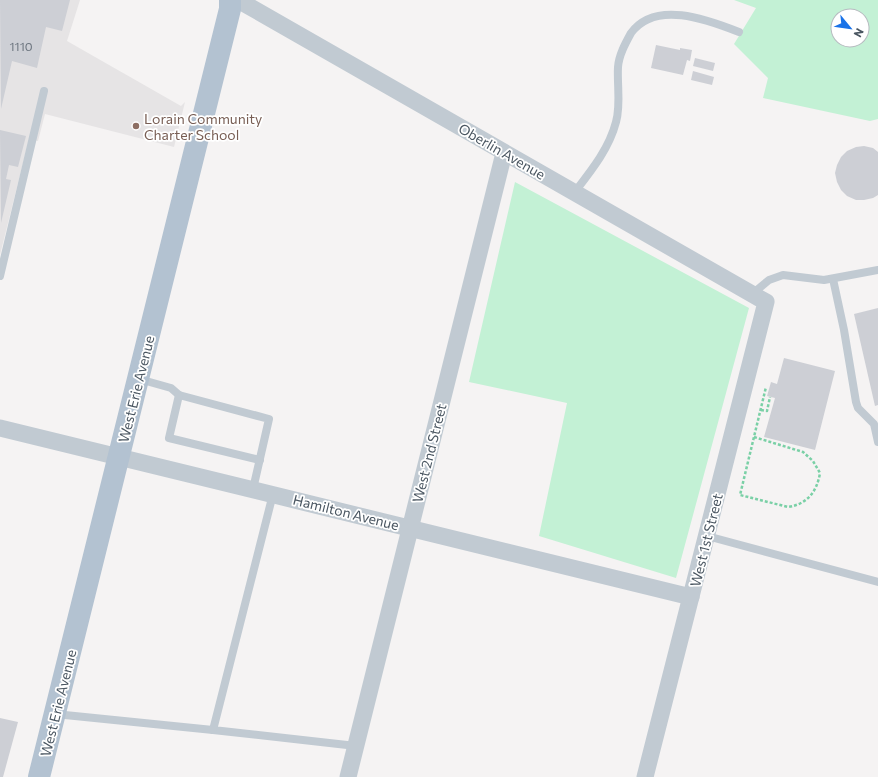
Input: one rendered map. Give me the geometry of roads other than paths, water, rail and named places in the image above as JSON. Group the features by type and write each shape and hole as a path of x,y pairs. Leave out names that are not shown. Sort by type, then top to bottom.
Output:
{"main road":[{"name":"West Erie Avenue","path":"39,777 230,9 230,0"}],"street":[{"name":"Oberlin Avenue","path":"238,0 759,298"},
{"name":"West 2nd Street","path":"348,777 504,153"},
{"name":"West 1st Street","path":"645,777 707,536 759,298"},
{"name":"Hamilton Avenue","path":"0,428 410,527 691,597"}],"lane":[{"path":"574,192 599,160 612,135 618,111 618,67 620,55 633,30 642,20 656,14 673,11 702,18 739,32"},
{"path":"0,276 44,92"},
{"path":"759,298 769,280 783,275 824,280 878,270"},
{"path":"833,279 844,330 856,402 858,408 874,424 878,442"},
{"path":"139,379 171,388 180,395 269,419 254,489"},
{"path":"180,395 170,438 260,460"},
{"path":"213,730 273,494"},
{"path":"707,536 878,582"},
{"path":"55,714 356,746"}],"place":[{"name":"Lorain Community Charter School","path":"136,126"}]}
